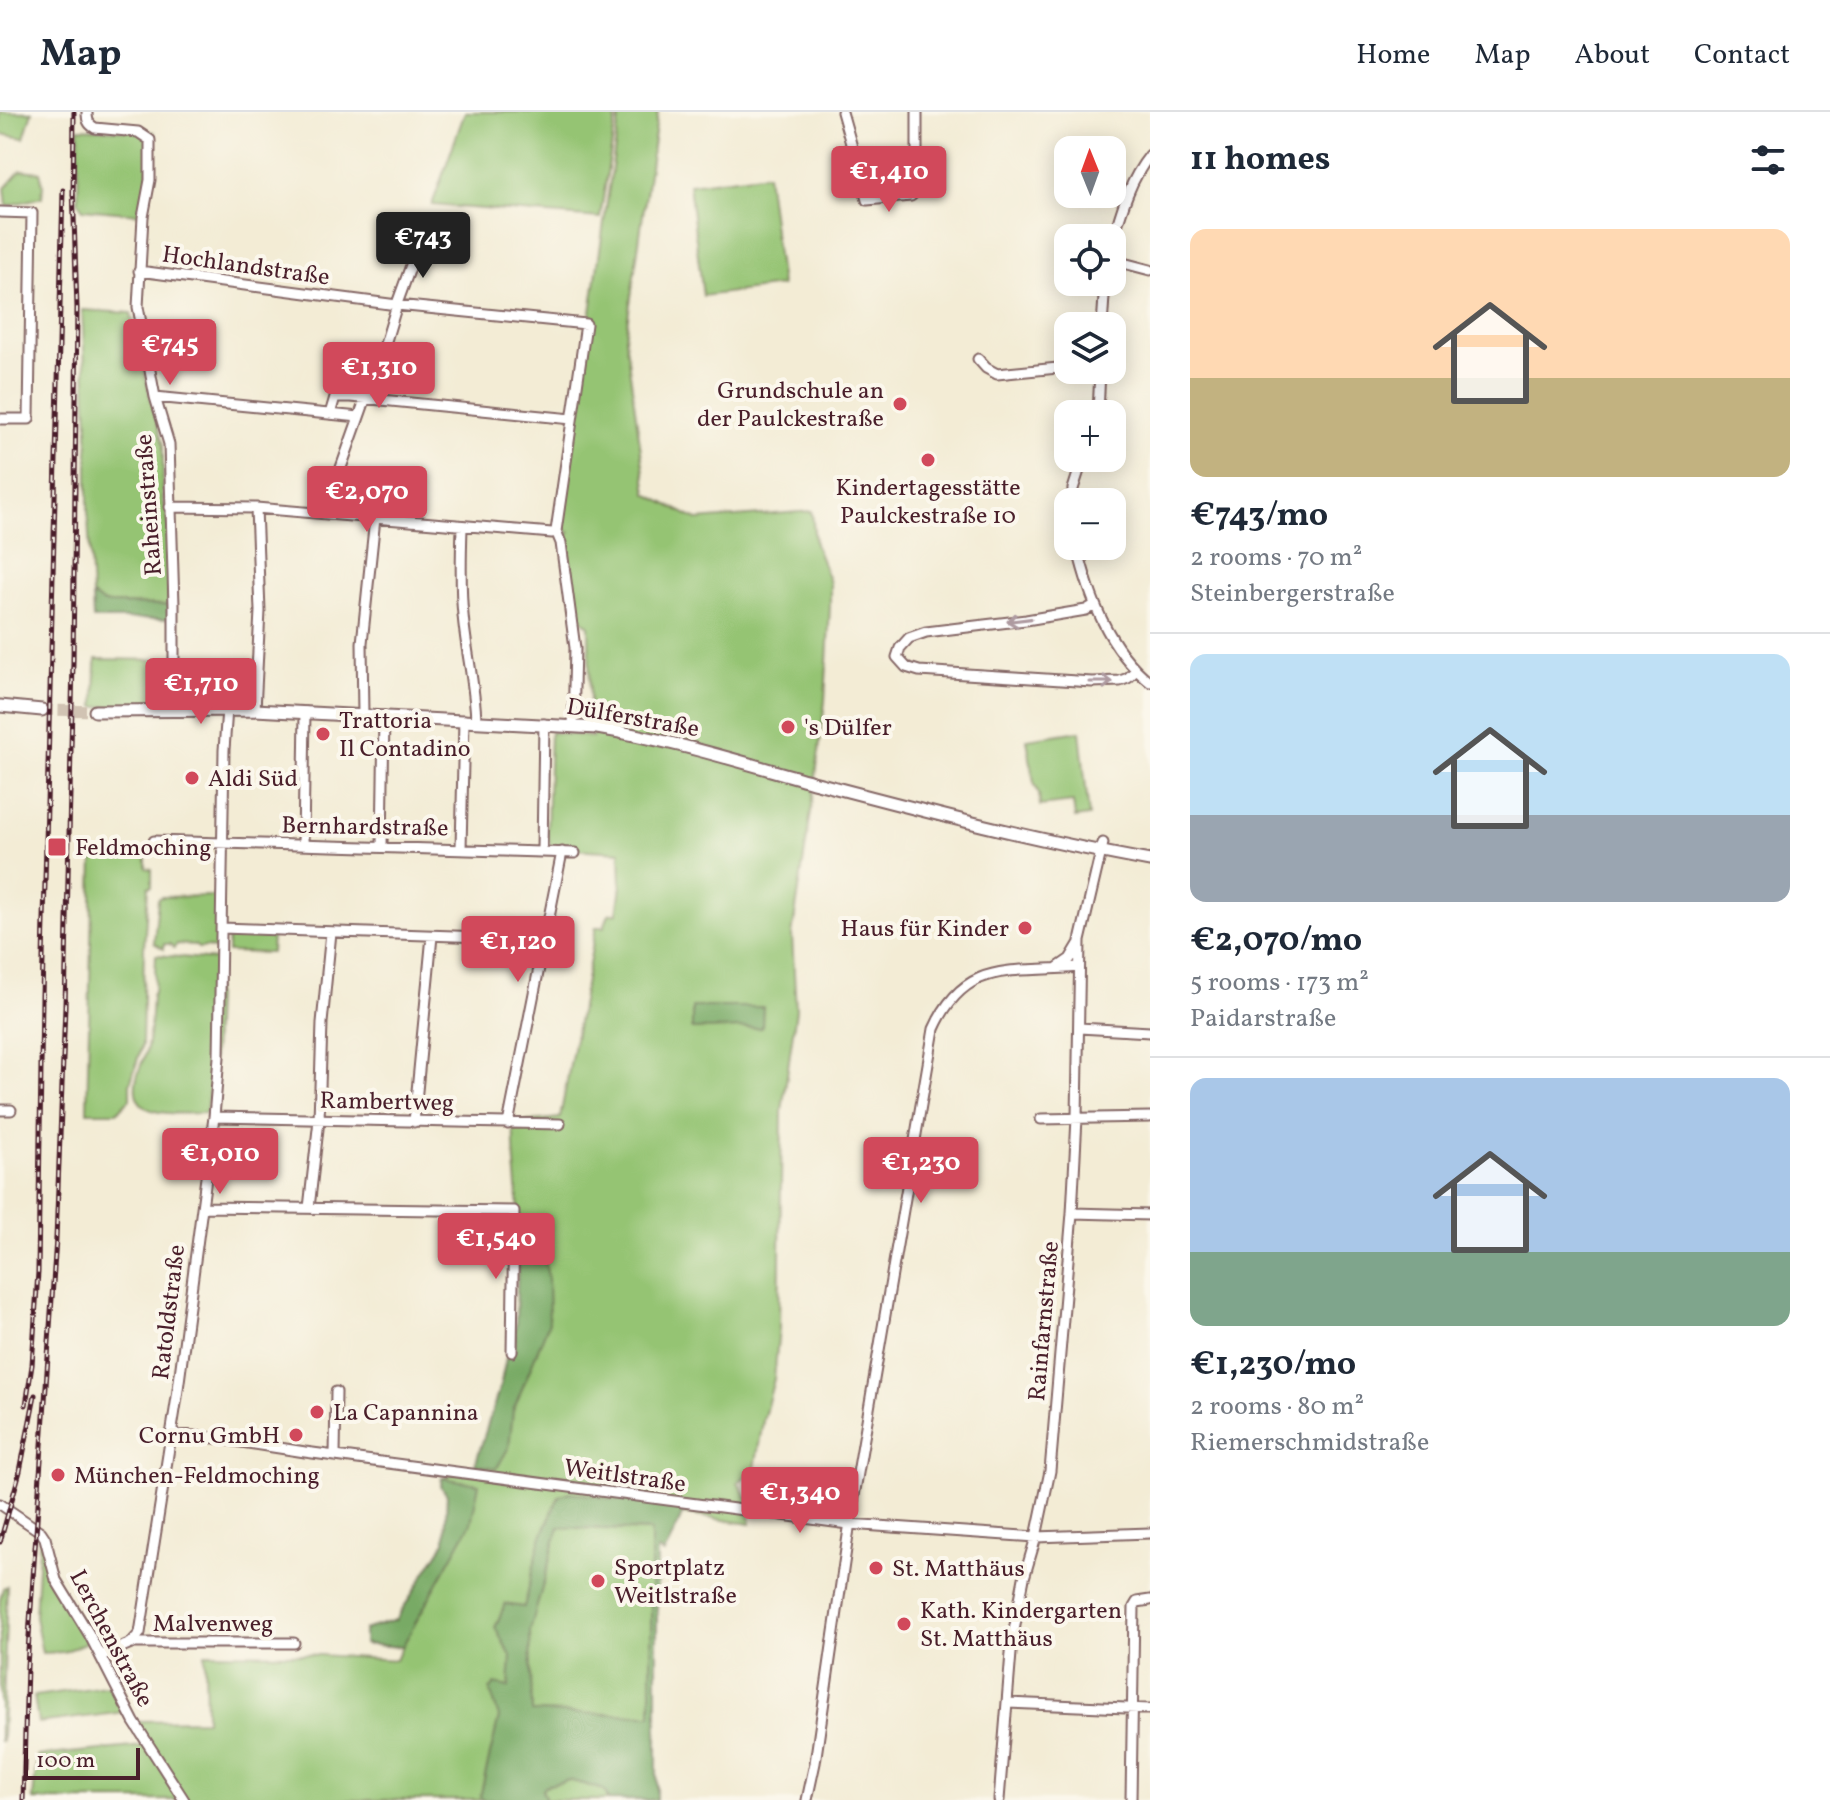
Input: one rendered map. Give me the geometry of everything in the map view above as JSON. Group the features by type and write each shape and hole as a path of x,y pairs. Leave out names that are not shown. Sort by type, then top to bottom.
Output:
{"main road":[{"path":"0,706 42,710"},
{"name":"Dülferstraße","path":"95,711 227,709 573,726 651,738 917,810 1102,848 1150,861"}],"street":[{"name":"Raheinstraße","path":"87,112 89,125 95,128 138,132 150,140 150,180 143,217 138,307 155,397 169,444 174,709"},
{"path":"842,112 867,200 911,196 917,190 917,112"},
{"path":"1118,224 1139,170 1150,155"},
{"path":"0,212 32,213 32,226 29,419 0,419"},
{"path":"334,514 337,479 418,246"},
{"path":"1126,264 1150,270"},
{"name":"Hochlandstraße","path":"139,271 397,305 586,324 572,419"},
{"path":"978,359 997,374 1054,368"},
{"path":"155,397 359,417"},
{"path":"330,414 335,397 572,419 556,531 561,543 575,648 573,726"},
{"path":"170,507 256,508 462,527 556,531"},
{"path":"255,710 260,611 256,508"},
{"path":"363,715 362,643 375,518"},
{"path":"461,848 474,686 463,616 462,527"},
{"path":"1081,560 1095,605 1115,643 1136,670 1150,682"},
{"path":"1095,605 1086,610 1026,620 926,632 909,638 897,657 906,667 919,671 1066,681 1120,681 1136,670"},
{"name":"Ratoldstraße","path":"131,1643 140,1633 142,1624 172,1434 214,1117 219,1057 227,709"},
{"path":"303,844 305,712"},
{"path":"382,847 384,716"},
{"path":"542,850 544,724"},
{"name":"Bernhardstraße","path":"154,841 575,853"},
{"name":"Rainfarnstraße","path":"999,1800 1016,1620 1050,1471 1072,1213 1080,941 1102,848"},
{"path":"508,1124 562,852"},
{"path":"222,928 543,939"},
{"path":"309,1208 319,1120 323,1011 331,932"},
{"path":"414,1122 432,936"},
{"path":"1055,970 1070,959 1080,941"},
{"path":"807,1800 849,1524 934,1029 942,1010 953,996 987,974 1078,967"},
{"path":"1079,1028 1150,1032"},
{"name":"Rambertweg","path":"214,1117 560,1124"},
{"path":"1041,1119 1150,1117"},
{"path":"202,1207 514,1211 512,1352"},
{"path":"1072,1213 1150,1215"},
{"path":"335,1456 336,1392"},
{"name":"Weitlstraße","path":"172,1434 849,1524 1036,1537 1150,1533"},
{"name":"Lerchenstraße","path":"0,1504 45,1538 56,1580 101,1656 134,1722 184,1800"},
{"path":"1131,1800 1134,1607 1137,1602 1150,1600"},
{"path":"101,1656 131,1643"},
{"name":"Malvenweg","path":"131,1643 294,1643"},
{"path":"1007,1703 1150,1709"}],"green space":[{"path":"0,112 32,112 24,138 0,134"},
{"path":"465,112 617,112 600,218 432,205"},
{"path":"620,112 658,112 625,338 647,494 697,520 812,511 815,544 830,583 825,701 792,935 796,1010 782,1111 779,1328 774,1379 755,1468 738,1483 749,1501 751,1524 567,1497 559,1527 651,1531 652,1715 549,1775 492,1800 33,1800 37,1756 144,1746 138,1721 206,1720 205,1653 304,1654 396,1660 402,1647 364,1644 364,1630 396,1620 445,1542 447,1495 441,1486 442,1478 476,1465 506,1358 515,1349 519,1223 514,1123 560,1118 596,927 604,927 609,914 617,913 621,887 620,852 555,848 550,844 547,833 550,732 593,737 589,626 576,614 566,536 570,533 560,526"},
{"path":"79,128 154,132 145,206 139,214 83,209 78,202"},
{"path":"21,170 40,172 42,197 7,206 5,188"},
{"path":"767,174 781,286 703,296 689,184"},
{"path":"82,310 131,313 163,445 163,500 170,538 168,605 109,604 92,595"},
{"path":"92,595 109,604 168,605 171,619 93,619"},
{"path":"96,659 171,660 172,697 168,705 95,707"},
{"path":"1080,731 1089,816 1075,818 1073,802 1040,806 1027,739"},
{"path":"146,856 146,868 152,869 152,886 148,887 144,948 142,1045 130,1084 130,1099 117,1112 87,1112 93,857"},
{"path":"215,896 218,902 217,945 214,949 177,944 174,948 164,944 164,949 154,943 158,899"},
{"path":"233,934 272,935 271,953 228,952 228,938"},
{"path":"156,955 216,960 213,1058 206,1113 160,1112 141,1104 137,1095 136,1083 149,1034"},
{"path":"692,1007 763,1007 762,1028 692,1029"},
{"path":"519,1223 532,1227 542,1243 548,1278 549,1322 513,1411 509,1447 497,1468 475,1465 506,1358 515,1349"},
{"path":"442,1478 479,1484 471,1523 402,1647 364,1644 364,1630 396,1620 445,1542 447,1495 441,1486"},
{"path":"570,1492 684,1510 664,1554 657,1550 657,1800 609,1800 604,1790 569,1780 544,1786 542,1790 546,1800 483,1800 480,1797 499,1717 490,1690 495,1684 509,1687 511,1656 495,1628 505,1604 524,1607 540,1541 559,1496","holes":["559,1527 651,1531 651,1715 532,1712 530,1631"]},
{"path":"40,1534 53,1576 91,1640 64,1652 42,1653 35,1617"},
{"path":"7,1586 0,1741 0,1600 3,1588"},
{"path":"112,1685 125,1712 38,1723 34,1696"},
{"path":"569,1780 640,1800 546,1800 542,1789 544,1786"}],"tunnel":[{"path":"42,710 95,711"}],"railway":[{"path":"73,196 74,112"},
{"path":"23,1800 27,1666 56,1239 65,1007 77,308 73,187"},
{"path":"26,1405 38,1272 63,190"},
{"path":"0,1542 20,1471 35,1395"}],"place":[{"name":"Grundschule an der Paulckestraße","path":"900,404"},
{"name":"Kindertagesstätte Paulckestraße 10","path":"928,460"},
{"name":"'s Dülfer","path":"788,727"},
{"name":"Trattoria Il Contadino","path":"323,734"},
{"name":"Aldi Süd","path":"192,778"},
{"name":"Feldmoching","path":"57,847"},
{"name":"Haus für Kinder","path":"1025,928"},
{"name":"La Capannina","path":"317,1412"},
{"name":"Cornu GmbH","path":"296,1435"},
{"name":"München-Feldmoching","path":"58,1475"},
{"name":"St. Matthäus","path":"876,1568"},
{"name":"Sportplatz Weitlstraße","path":"598,1581"},
{"name":"Kath. Kindergarten St. Matthäus","path":"904,1624"}]}
